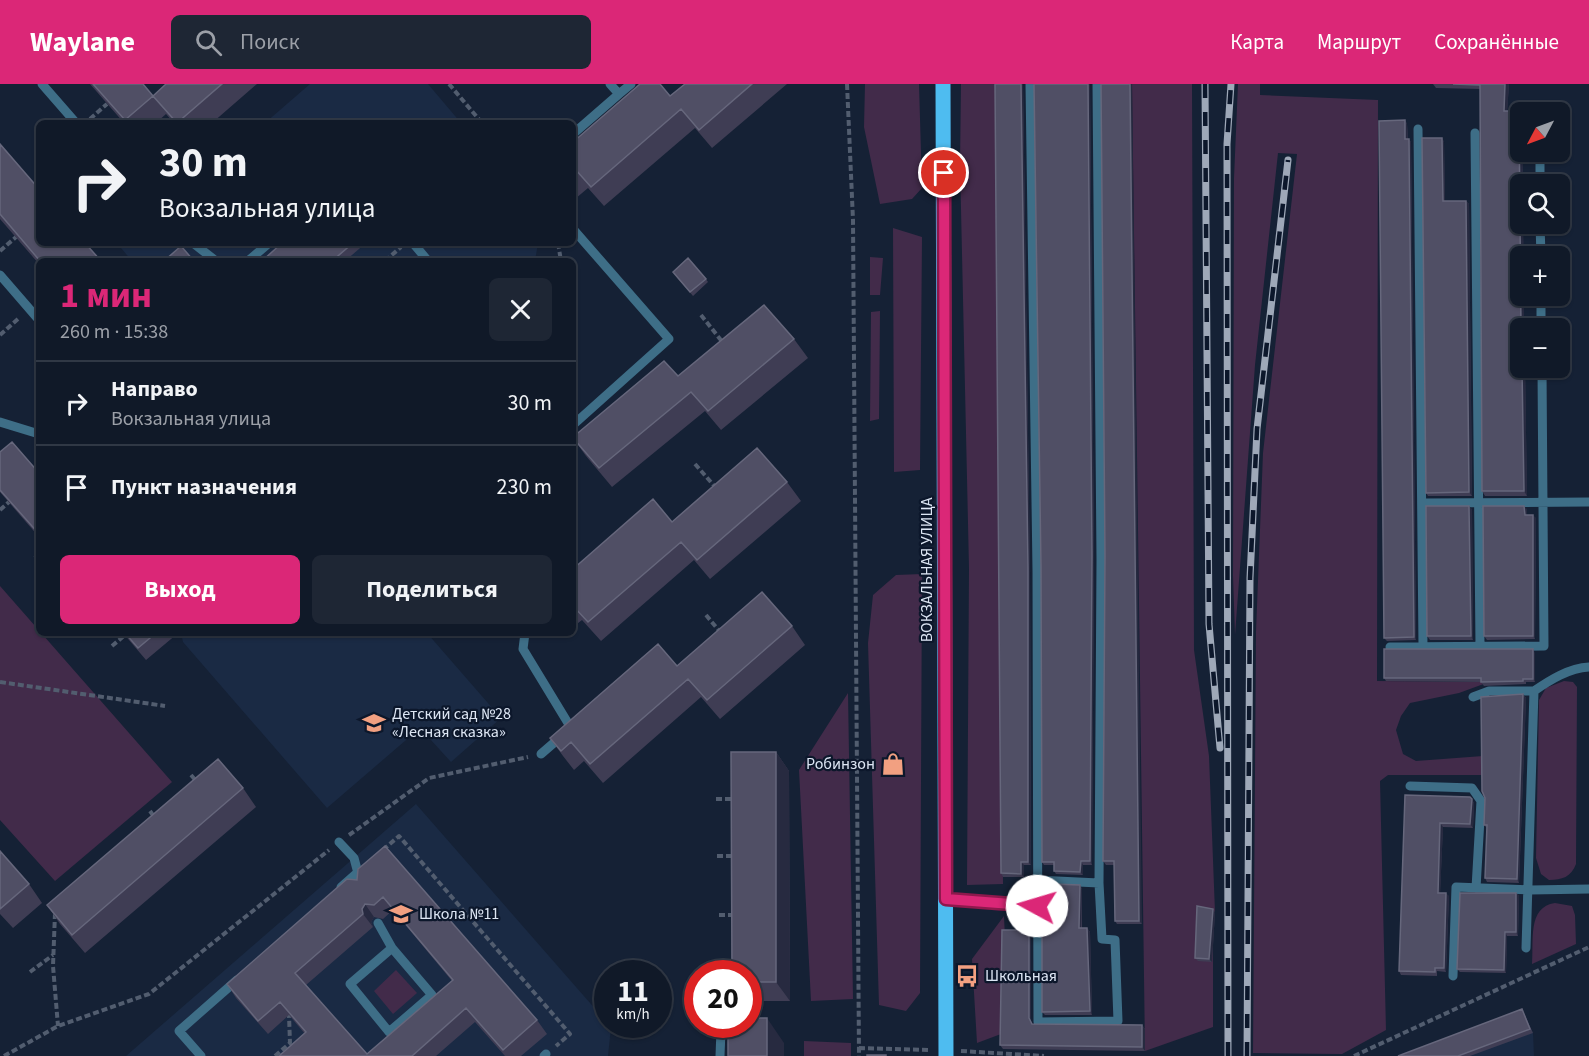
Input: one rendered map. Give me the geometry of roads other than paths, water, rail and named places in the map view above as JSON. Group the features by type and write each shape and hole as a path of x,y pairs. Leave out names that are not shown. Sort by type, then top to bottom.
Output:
{"main road":[{"name":"ВОКЗАЛЬНАЯ УЛИЦА","path":"943,84 946,1056"}],"lane":[{"path":"42,84 73,120"},
{"path":"610,84 619,94"},
{"path":"576,131 631,84"},
{"path":"1030,84 1037,571 1038,1022 1118,1020 1115,940 1102,939 1099,883 1101,561 1098,84"},
{"path":"1418,129 1423,646"},
{"path":"1475,133 1480,646"},
{"path":"576,232 669,339 576,422"},
{"path":"197,246 212,258"},
{"path":"252,258 266,246"},
{"path":"416,246 426,258"},
{"path":"0,275 36,317"},
{"path":"1390,647 1544,646 1542,378"},
{"path":"0,422 36,433"},
{"path":"1422,503 1589,502"},
{"path":"525,636 523,649 571,728 541,754"},
{"path":"1473,697 1489,692 1534,691 1568,672 1589,667"},
{"path":"1526,948 1530,890 1534,691"},
{"path":"1410,786 1472,788 1480,801 1476,888"},
{"path":"339,842 354,858 362,888"},
{"path":"331,896 358,872"},
{"path":"1036,880 1099,883"},
{"path":"1453,976 1456,887 1530,890 1589,889"},
{"path":"946,899 1037,906"},
{"path":"378,922 392,948 432,995 389,1032 350,984 392,948"},
{"path":"201,1056 179,1031 242,975"},
{"path":"720,1056 721,1038"}],"railway":[{"path":"1205,84 1209,624 1220,748"},
{"path":"1228,1056 1227,144 1231,84"},
{"path":"1247,1056 1250,578 1257,429 1288,160"}],"place":[{"name":"Детский сад №28 «Лесная сказка»","path":"374,723"},
{"name":"Робинзон","path":"893,764"},
{"name":"Школа №11","path":"401,914"},
{"name":"Школьная","path":"967,976"}]}
